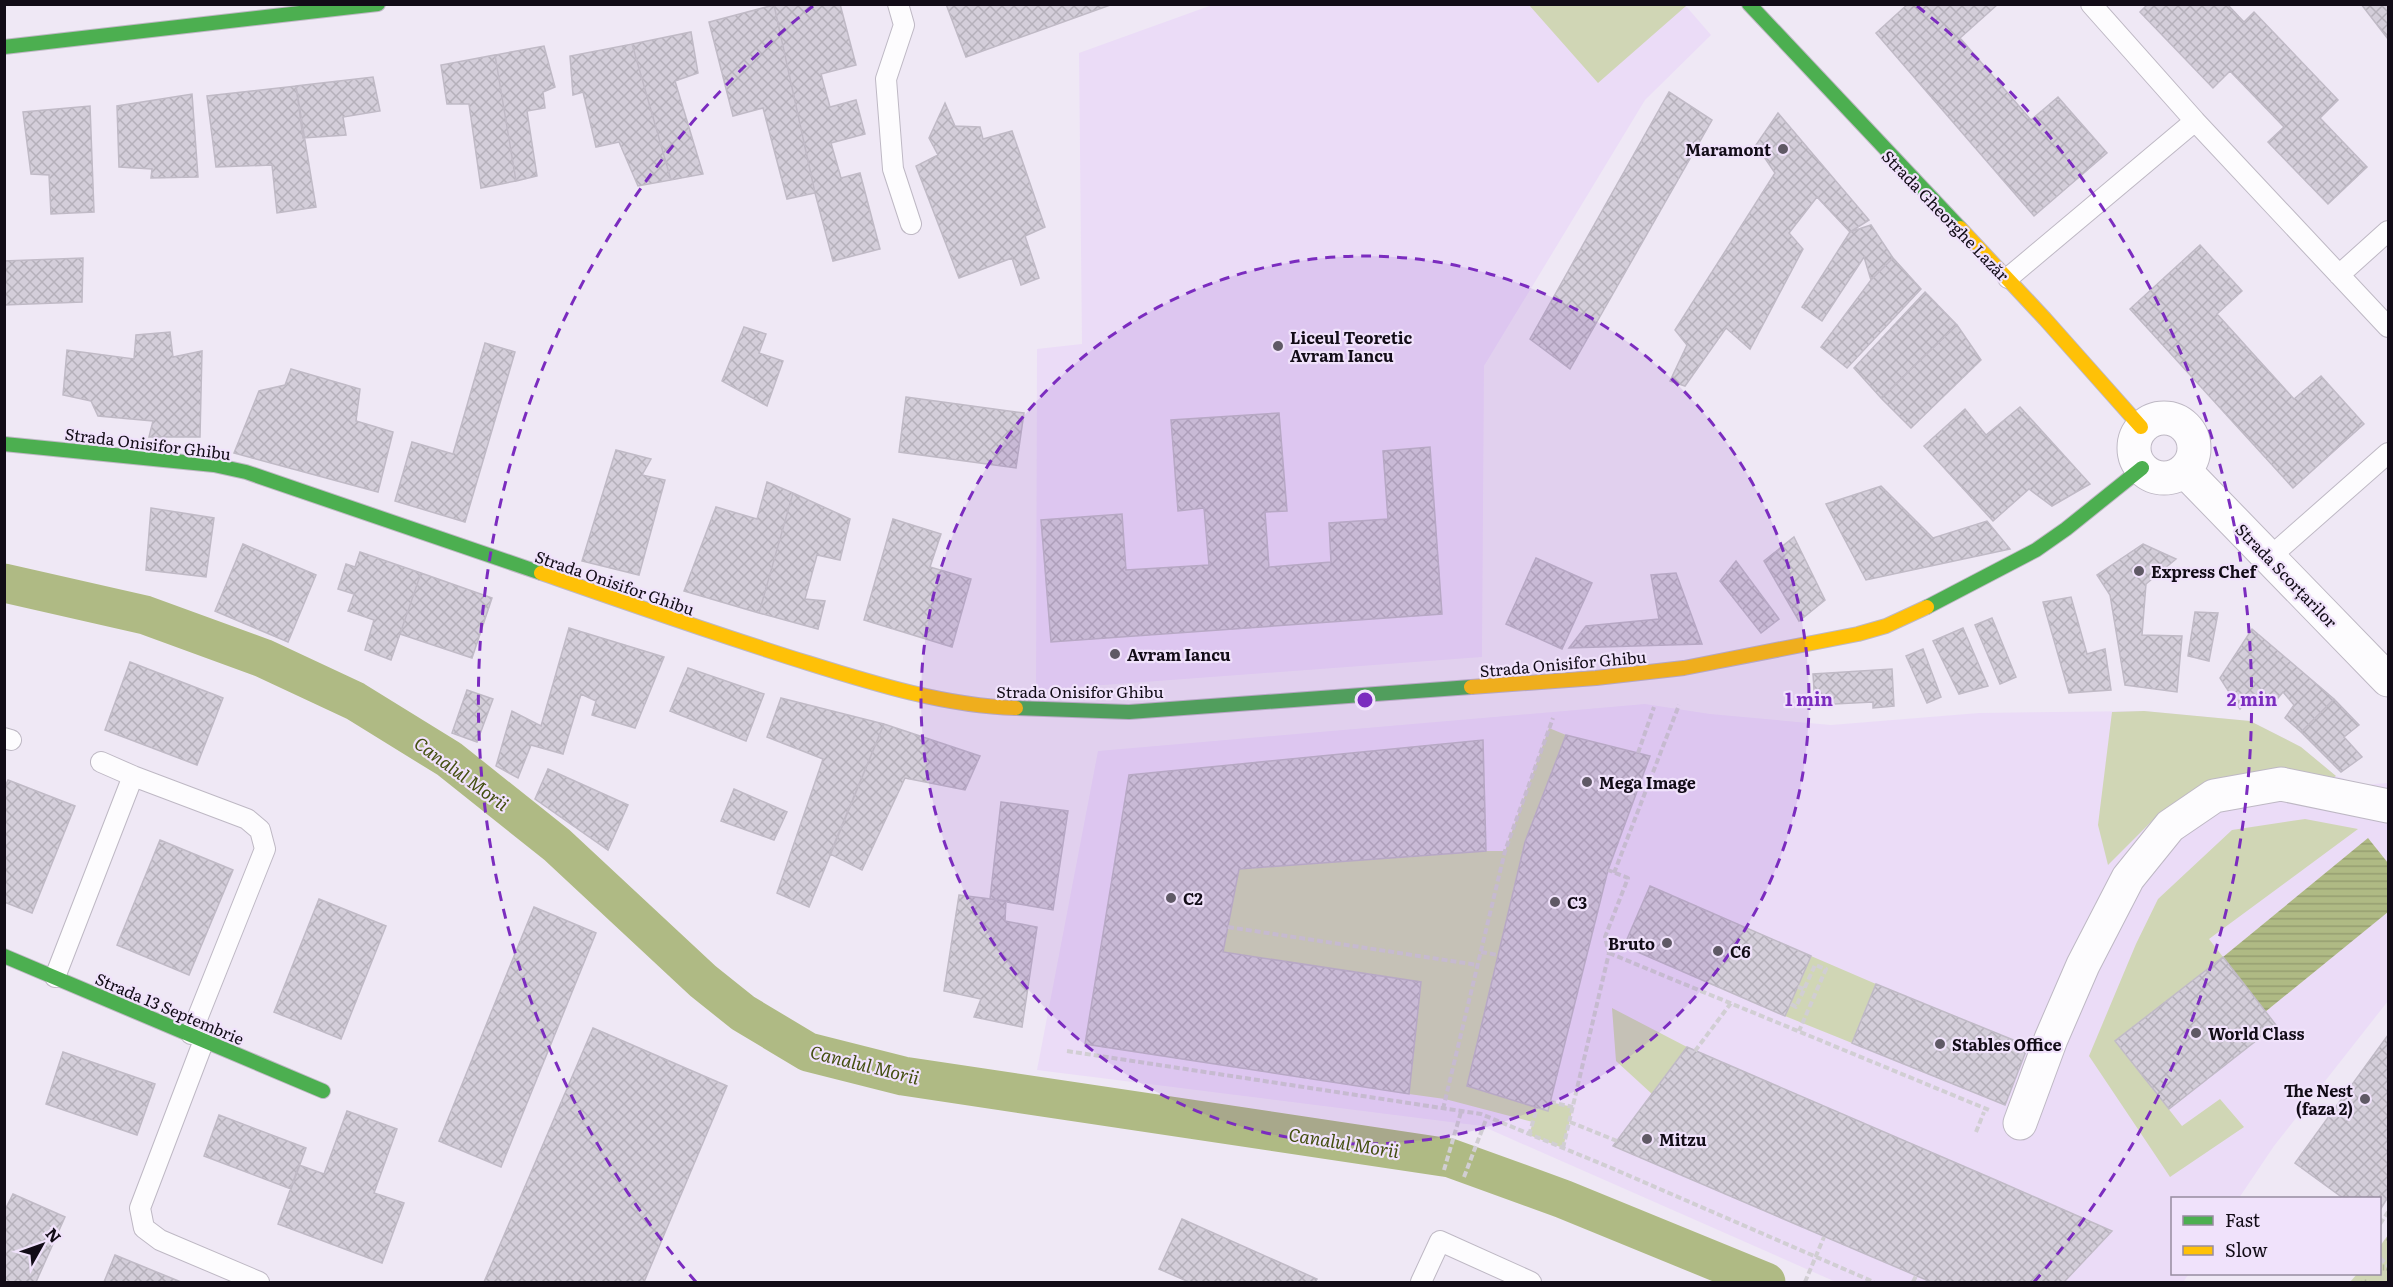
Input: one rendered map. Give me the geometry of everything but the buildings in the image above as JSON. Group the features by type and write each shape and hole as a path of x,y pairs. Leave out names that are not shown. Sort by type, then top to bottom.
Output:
{"street":[{"path":"4,47 378,4"},
{"name":"Strada Gheorghe Lazăr","path":"1749,4 1817,81 2008,278 2141,427"},
{"path":"2159,417 2168,418 2186,426 2192,435 2194,444 2193,454 2184,470 2167,478 2158,478 2142,468 2134,452 2136,435 2141,427 2159,417"},
{"name":"Strada Onisifor Ghibu","path":"4,444 214,465 246,472 740,642 880,685 987,707 1129,712 1647,673 1858,634 1912,615 2036,550 2076,522 2142,468"},
{"name":"Strada Scorțarilor","path":"2184,470 2388,680"},
{"path":"2020,1123 2051,1039 2083,965 2128,878 2170,826 2214,796 2281,784 2388,806"},
{"name":"Strada 13 Septembrie","path":"4,956 323,1091"}],"lane":[{"path":"898,4 904,25 886,79 893,169 911,224"},
{"path":"2091,4 2195,121 2388,327"},
{"path":"2008,278 2195,121"},
{"path":"2339,275 2388,231"},
{"path":"2270,557 2388,453"},
{"path":"101,762 247,819 260,830 265,849 197,1037 140,1208 144,1228 160,1240 259,1282"},
{"path":"55,977 133,776"},
{"path":"1421,1282 1440,1241 1531,1282"}],"path":[{"path":"1614,873 1683,695"},
{"path":"1638,753 1657,700"},
{"path":"1443,1109 1505,851 1556,707"},
{"path":"1563,1148 1609,953 1605,937 1628,878 1608,870"},
{"path":"1228,927 1478,965"},
{"path":"1481,952 1498,955"},
{"path":"1609,953 2020,1123"},
{"path":"1791,1004 1796,1006 1815,965 1826,969 1799,1031"},
{"path":"1798,987 1804,989"},
{"path":"1695,1051 1731,1003"},
{"path":"1067,1051 1487,1117 1874,1282"},
{"path":"1550,1102 1573,1107"},
{"path":"1529,1135 1537,1108"},
{"path":"1976,1132 1985,1108"},
{"path":"1444,1170 1461,1112"},
{"path":"1464,1177 1487,1117"},
{"path":"1570,1122 1617,1141"},
{"path":"1805,1282 1824,1237"},
{"path":"1913,1282 1916,1276"}],"shaded area":[{"name":"Liceul Teoretic Avram Iancu","path":"1212,5 1685,5 1711,35 1645,100 1484,366 1482,657 1036,690 1037,349 1082,344 1079,53"},
{"path":"1645,704 1710,714 1831,725 1979,713 2144,711 2250,721 2301,747 2336,776 2362,785 2388,783 2388,1001 2274,1146 2240,1197 2171,1197 2171,1275 2188,1275 2183,1282 1836,1282 1482,1126 1037,1070 1098,751"},
{"path":"2368,838 2388,863 2388,912 2265,1012 2223,957"}],"green space":[{"path":"1529,5 1685,5 1598,83"},
{"path":"2144,711 2250,721 2301,747 2336,776 2324,784 2158,815 2108,865 2098,825 2112,712"},
{"path":"1549,728 1566,735 1525,842 1467,1086 1547,1111 1550,1102 1573,1107 1563,1148 1529,1135 1533,1122 1445,1099 1409,1094 1421,982 1223,952 1239,869 1505,851"},
{"path":"2305,819 2358,829 2209,939 2223,957 2115,1041 2182,1126 2220,1099 2244,1127 2170,1177 2089,1056 2136,944 2158,899 2232,830"},
{"path":"1811,956 1876,984 1852,1043 1785,1016"},
{"path":"1612,1008 1687,1047 1652,1094 1616,1061"},
{"path":"2388,1235 2388,1282 2350,1282 2356,1275 2381,1275 2381,1245"}],"waterway":[{"name":"Canalul Morii","path":"4,583 145,615 263,658 355,701 449,759 557,845 703,981 743,1013 808,1052 903,1076 1450,1158 1563,1199 1766,1282"}],"traffic: fast":[{"path":"4,47 378,4"},
{"path":"1749,4 1960,228"},
{"path":"4,444 214,465 246,472 541,573"},
{"path":"1927,607 2036,550 2142,468"},
{"path":"1016,708 1129,712 1471,687"},
{"path":"4,956 323,1091"}],"traffic: slow":[{"path":"1960,228 2141,427"},
{"path":"541,573 859,679 911,693 963,703 1016,708"},
{"path":"1471,687 1596,678 1684,668 1858,634 1886,626 1927,607"}],"place":[{"name":"Maramont","path":"1783,149"},
{"name":"Liceul Teoretic Avram Iancu","path":"1278,346"},
{"name":"Express Chef","path":"2139,571"},
{"name":"Avram Iancu","path":"1115,654"},
{"name":"Mega Image","path":"1587,782"},
{"name":"C2","path":"1171,898"},
{"name":"C3","path":"1555,902"},
{"name":"Bruto","path":"1667,943"},
{"name":"C6","path":"1718,951"},
{"name":"World Class","path":"2196,1033"},
{"name":"Stables Office","path":"1940,1044"},
{"name":"The Nest (faza 2)","path":"2365,1099"},
{"name":"Mitzu","path":"1647,1139"}]}
